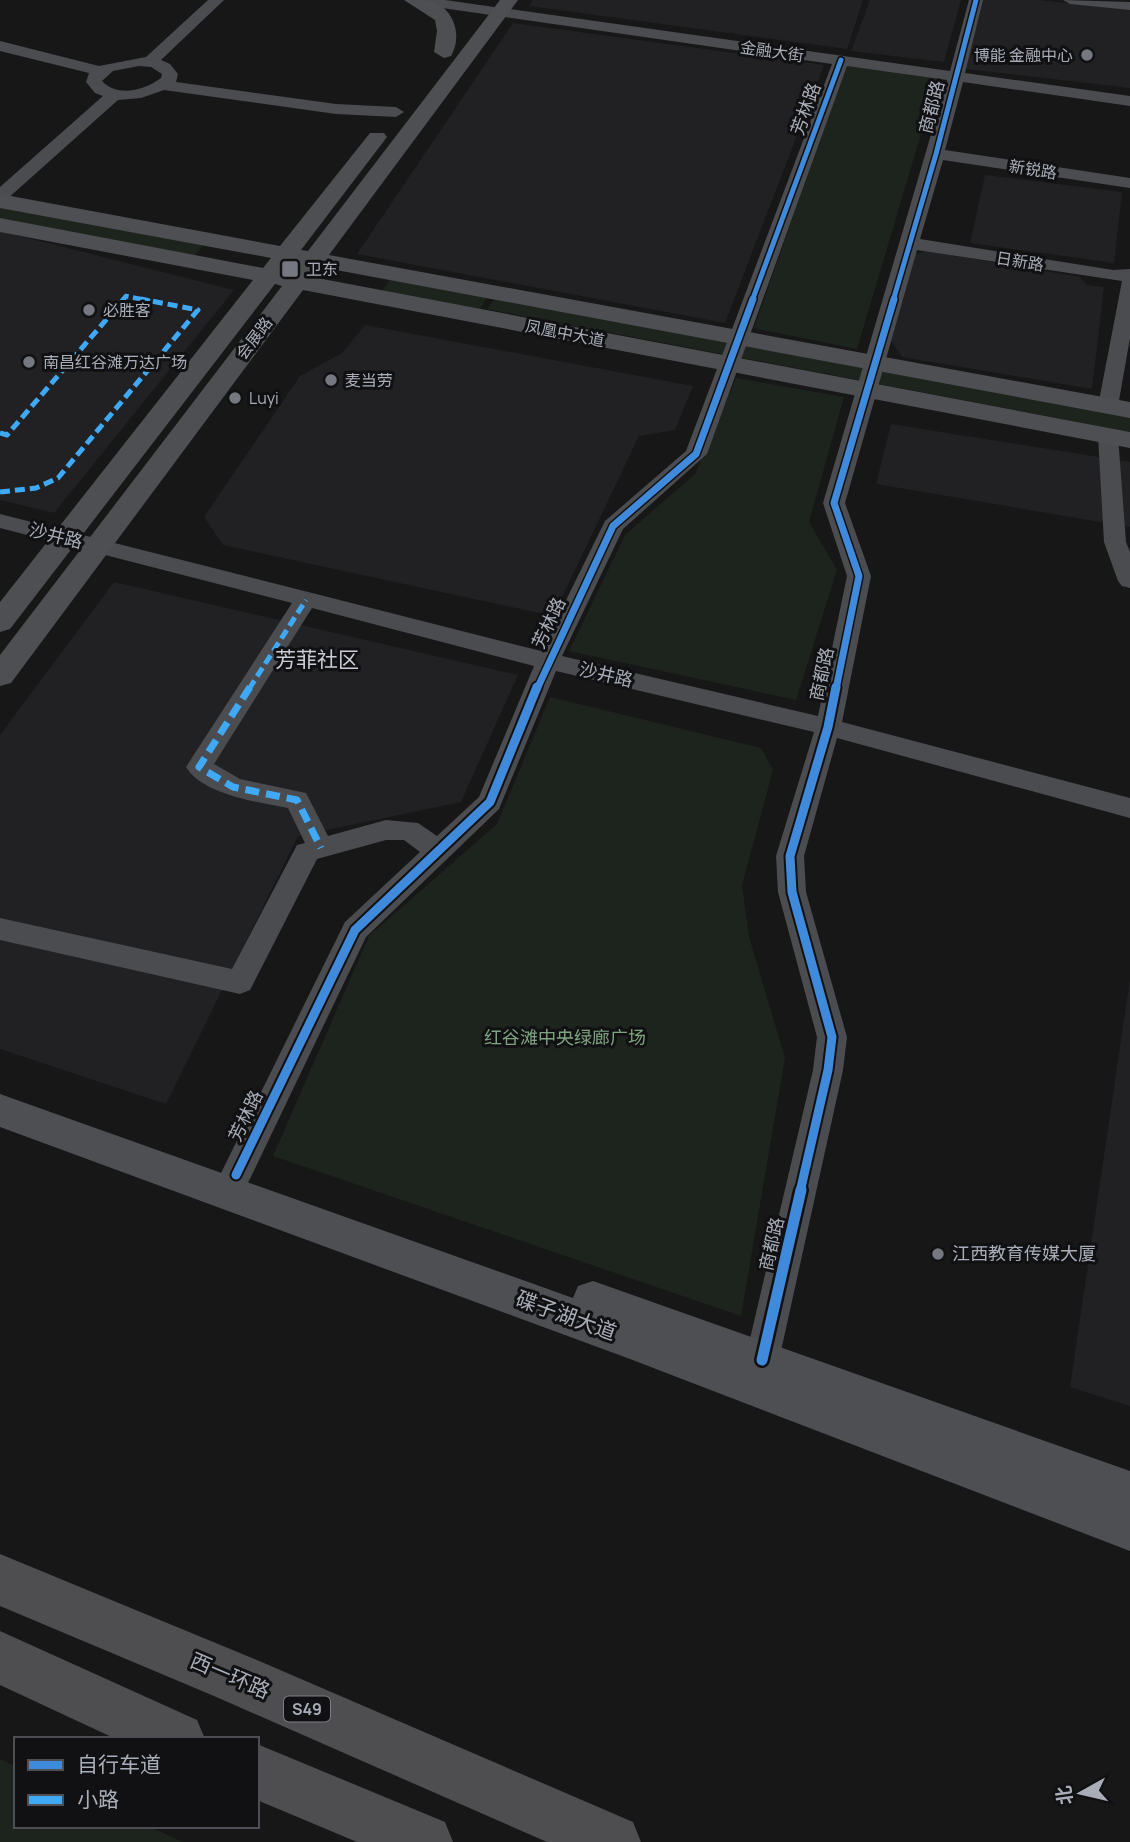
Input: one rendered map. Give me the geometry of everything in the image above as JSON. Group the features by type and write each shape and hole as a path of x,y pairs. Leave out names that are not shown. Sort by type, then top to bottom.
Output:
{"highway":[{"name":"西一环路","path":"0,1580 233,1676 613,1842"},
{"path":"0,1658 174,1737"},
{"path":"259,1773 425,1842"}],"main road":[{"path":"414,0 434,9 446,20 449,29 444,52"},
{"name":"会展路","path":"0,622 396,112 444,52 493,5"},
{"name":"会展路","path":"0,676 343,220 493,5"},
{"name":"凤凰中大道","path":"0,198 143,227 1119,408"},
{"path":"143,227 238,237 278,229 326,201"},
{"path":"343,220 334,239 335,250 355,263 388,272"},
{"name":"凤凰中大道","path":"0,225 1119,438"},
{"path":"148,255 191,270 223,295 228,310 217,342"},
{"path":"499,320 478,313 472,304 482,297 509,294"},
{"path":"259,331 305,309 360,303 416,305"},
{"name":"碟子湖大道","path":"0,1087 236,1175 762,1360 1130,1494"},
{"name":"碟子湖大道","path":"0,1110 617,1334 1130,1528"}],"street":[{"path":"149,62 217,0"},
{"name":"金融大街","path":"414,0 493,5 841,60 1130,93"},
{"name":"金融大街","path":"455,0 1130,101"},
{"name":"商都路","path":"762,1360 828,1070 832,1038 792,892 790,856 828,727 859,576 834,503 936,154 976,0"},
{"path":"1070,0 1130,4"},
{"path":"1106,0 1130,4"},
{"path":"0,46 100,71 117,64 149,62 167,69 170,74 169,80 163,86"},
{"name":"芳林路","path":"236,1175 355,930 491,803 548,661 613,526 696,454 841,60"},
{"path":"100,71 94,82 97,87 115,94 135,94 163,86 336,109 396,112"},
{"path":"0,198 115,94"},
{"name":"新锐路","path":"936,154 1130,183"},
{"name":"日新路","path":"909,243 1113,276 1130,275"},
{"path":"1119,408 1130,283"},
{"path":"1119,438 1115,542 1130,581"},
{"name":"沙井路","path":"0,522 548,661 828,727 1130,808"},
{"path":"306,600 199,767 233,788 297,800 321,848"},
{"path":"0,929 240,982 307,852 386,830 409,830 439,851"}],"shaded area":[{"path":"533,0 863,0 847,49 529,6"},
{"path":"870,0 961,0 944,62 851,51"},
{"path":"983,0 1039,0 1130,10 1130,88 965,69"},
{"path":"513,23 824,65 725,323 357,254"},
{"path":"985,175 1122,192 1114,263 970,243"},
{"path":"0,231 234,290 54,513 0,500"},
{"path":"927,251 1080,277 1087,285 1104,287 1092,389 902,357 889,338 906,256"},
{"path":"365,325 693,386 675,430 639,436 553,616 223,545 204,517 300,376 342,353"},
{"path":"891,424 1130,462 1130,527 876,484"},
{"path":"114,582 518,675 461,802 298,836 166,1104 0,1049 0,735"},
{"path":"1130,979 1130,1406 1070,1387"}],"green space":[{"path":"846,66 938,77 857,349 754,328"},
{"path":"0,204 206,242 193,257 0,221"},
{"path":"392,277 490,293 480,309 381,292"},
{"path":"498,295 1130,415 1130,432 487,309"},
{"path":"736,378 844,397 809,522 837,570 796,700 569,651 625,535 695,474"},
{"name":"红谷滩中央绿廊广场","path":"550,697 761,748 773,770 742,885 749,937 785,1058 741,1316 273,1156 369,936 497,824"},
{"path":"0,1759 14,1766 14,1828 152,1828 183,1842 0,1842"}],"marked path":[{"path":"0,433 7,435 126,296 198,310 58,478 36,488 0,492"},
{"path":"306,600 199,767 233,787 297,800 321,848"}],"cycle path":[{"path":"762,1360 828,1070 832,1037 792,892 790,856 828,727 859,576 834,503 936,154 976,0"},
{"path":"236,1175 355,930 490,802 548,661 613,526 696,454 841,60"}],"place":[{"name":"博能 金融中心","path":"1087,55"},
{"name":"卫东","path":"290,269"},
{"name":"必胜客","path":"89,310"},
{"name":"南昌红谷滩万达广场","path":"29,362"},
{"name":"麦当劳","path":"331,380"},
{"name":"Luyi","path":"235,398"},
{"name":"江西教育传媒大厦","path":"938,1254"}],"district":[{"name":"芳菲社区","path":"317,660"}]}
